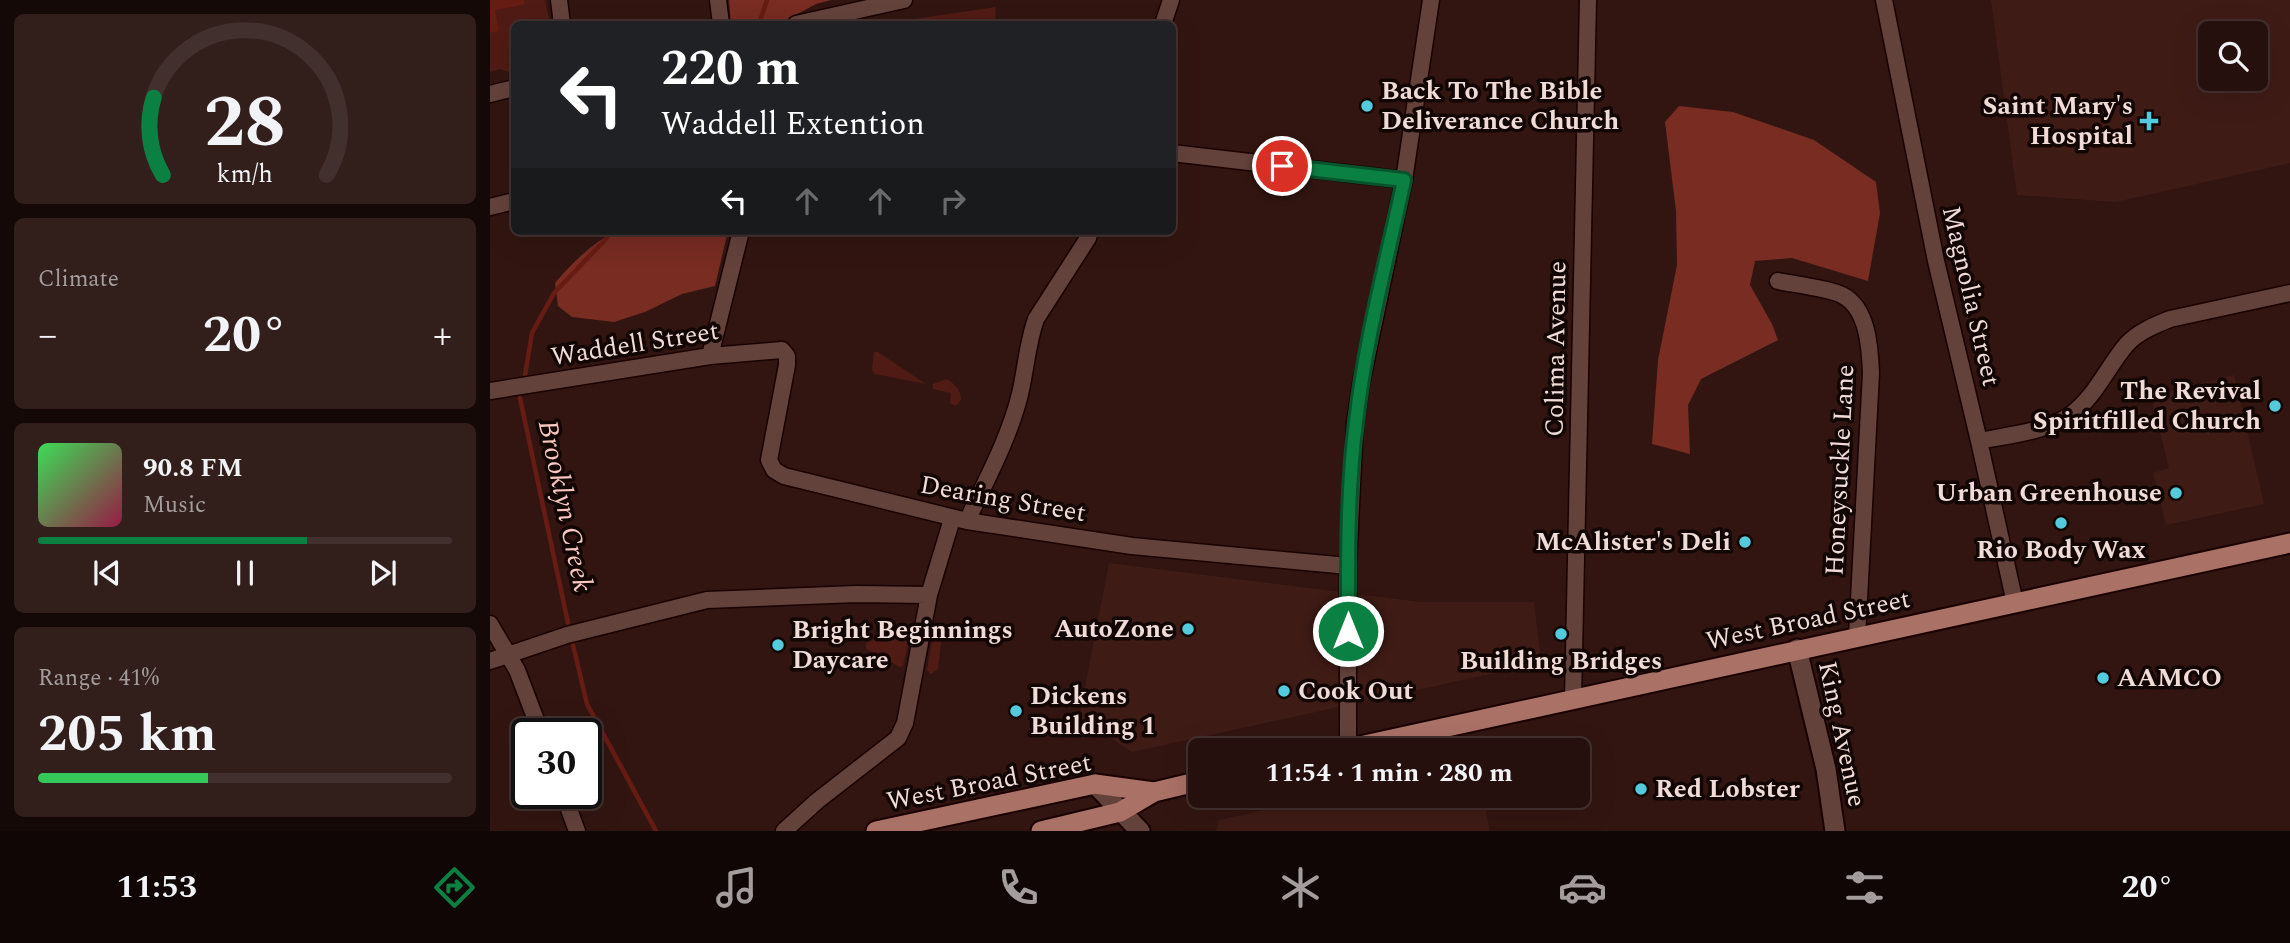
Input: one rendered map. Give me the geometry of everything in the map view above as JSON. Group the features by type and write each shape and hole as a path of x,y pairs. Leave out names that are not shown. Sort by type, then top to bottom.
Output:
{"main road":[{"name":"West Broad Street","path":"1396,738 2290,543"},
{"name":"West Broad Street","path":"876,831 1095,783 1154,792"},
{"name":"West Broad Street","path":"1041,831 1120,812 1154,792 1188,784"}],"street":[{"path":"559,0 562,21"},
{"path":"810,21 904,0"},
{"path":"1164,21 1171,0"},
{"path":"1342,738 1352,468 1359,397 1404,180 1431,0"},
{"name":"Colima Avenue","path":"1573,699 1588,0"},
{"name":"Magnolia Street","path":"1884,0 1936,261 2015,603"},
{"path":"719,1 721,21"},
{"path":"490,94 511,89"},
{"path":"1176,153 1404,180"},
{"path":"490,207 511,202"},
{"path":"710,356 740,235"},
{"path":"784,831 817,801 898,738 905,723 929,595 959,520 1010,424 1020,395 1036,319 1089,235"},
{"name":"Honeysuckle Lane","path":"1778,281 1843,295 1861,314 1870,344 1871,373 1857,637"},
{"path":"1979,441 2047,426 2070,415 2091,394 2129,342 2153,326 2170,319 2290,293"},
{"name":"Waddell Street","path":"490,391 710,356 774,349 786,353"},
{"name":"Dearing Street","path":"786,353 787,365 769,455 774,470 784,476 959,520 1132,546 1348,566"},
{"path":"490,661 567,635 708,600 856,594 929,595"},
{"path":"490,624 524,687 535,718"},
{"name":"King Avenue","path":"1797,649 1826,769 1835,831"},
{"path":"1095,783 1140,831"},
{"path":"569,809 577,831"}],"shaded area":[{"path":"490,0 545,0 549,21 511,21 511,73 500,69 490,72"},
{"path":"490,0 524,0 525,4 495,10 499,31 490,33"},
{"path":"729,0 831,0 816,4 786,21 731,21"},
{"name":"Saint Mary's Hospital","path":"1991,0 2290,0 2290,163 2116,202 2017,195"},
{"path":"996,7 995,21 914,19"},
{"path":"1679,106 1733,112 1814,140 1876,182 1880,213 1868,281 1792,258 1755,261 1750,285 1778,340 1701,379 1688,405 1690,454 1652,444 1658,360 1677,265 1676,211 1665,122"},
{"path":"609,235 727,235 715,286 682,294 645,312 614,322 572,317 558,306 555,283 598,242"},
{"path":"874,352 926,384 875,374 872,370"},
{"path":"2234,375 2264,504 2166,525 2153,473 2169,468 2151,396"},
{"path":"946,379 960,393 961,400 956,406 950,403 951,393 933,389 933,384"},
{"path":"1109,563 1420,602 1534,602 1541,663 1132,752 1079,718"},
{"path":"912,625 903,666 900,667 866,649 866,643"},
{"path":"935,639 941,642 938,669 931,674 927,670 932,641"},
{"path":"1274,808 1485,808 1490,831 1216,831 1219,820"}],"waterway":[{"name":"Brooklyn Creek","path":"760,21 767,0"},
{"name":"Brooklyn Creek","path":"525,375 532,333 554,293 608,235"},
{"name":"Brooklyn Creek","path":"520,398 568,623"},
{"name":"Brooklyn Creek","path":"573,645 587,704 656,831"}],"place":[{"name":"Back To The Bible Deliverance Church","path":"1367,106"},
{"name":"Saint Mary's Hospital","path":"2149,121"},
{"name":"The Revival Spiritfilled Church","path":"2275,406"},
{"name":"Urban Greenhouse","path":"2176,493"},
{"name":"Rio Body Wax","path":"2061,523"},
{"name":"McAlister's Deli","path":"1745,542"},
{"name":"AutoZone","path":"1188,629"},
{"name":"Building Bridges","path":"1561,634"},
{"name":"Bright Beginnings Daycare","path":"778,645"},
{"name":"AAMCO","path":"2103,678"},
{"name":"Cook Out","path":"1284,691"},
{"name":"Dickens Building 1","path":"1016,711"},
{"name":"Red Lobster","path":"1641,789"}],"route":[{"path":"1282,166 1404,180 1355,423 1348,566 1348,631"}]}
